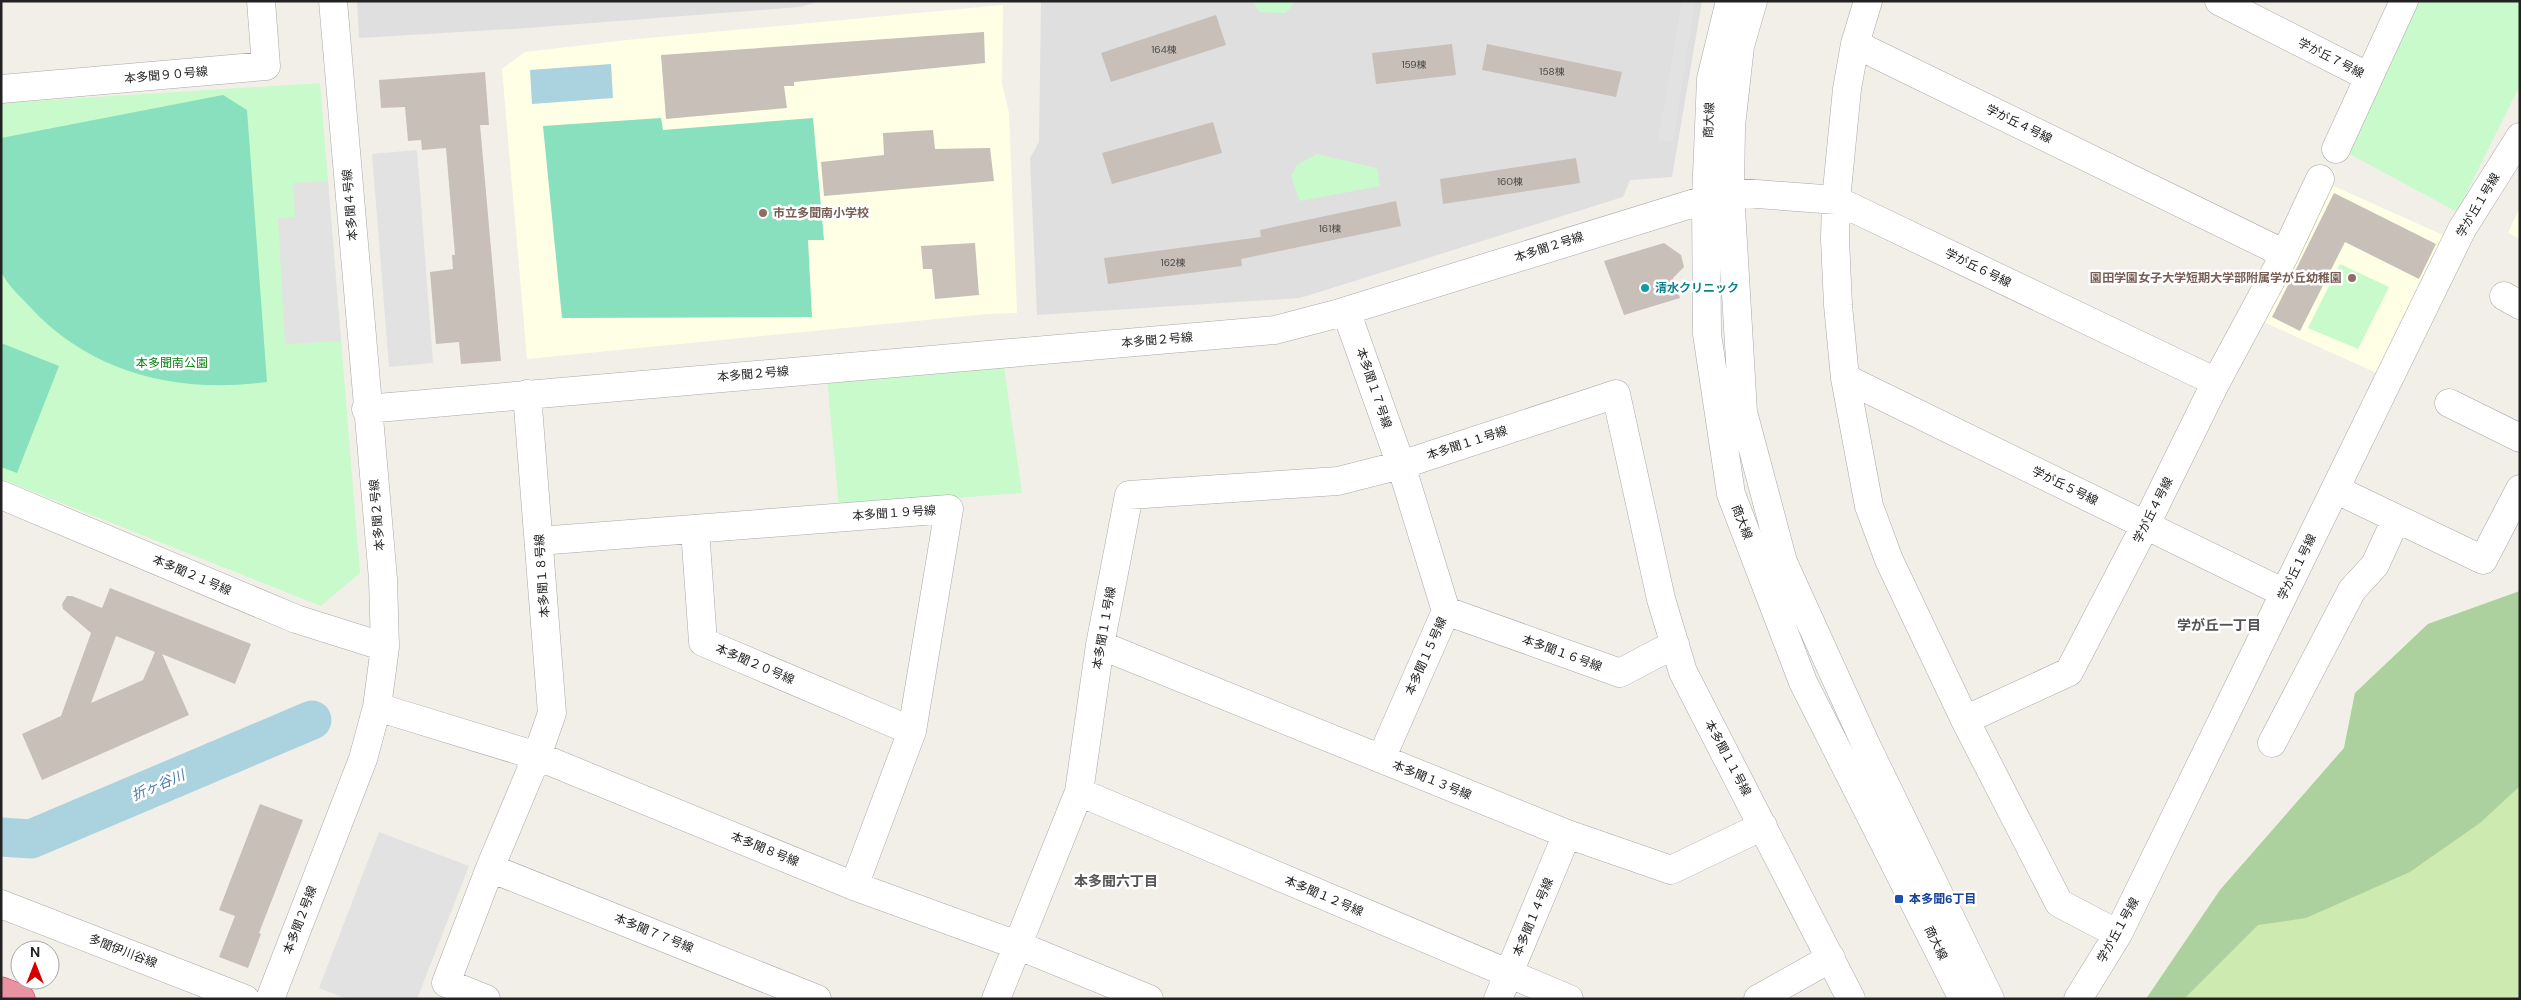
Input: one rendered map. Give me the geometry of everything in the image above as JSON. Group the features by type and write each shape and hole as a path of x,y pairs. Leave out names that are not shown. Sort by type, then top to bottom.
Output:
{"highway":[{"path":"1,991 21,999"}],"street":[{"name":"本多聞９０号線","path":"1,88 266,66 261,1"},
{"name":"本多聞４号線","path":"333,1 366,409"},
{"name":"商大線","path":"1730,1 1711,79 1718,195 1743,412 1783,562 1867,747 1990,999"},
{"name":"商大線","path":"1753,1 1739,55 1731,126 1718,195 1707,334 1731,494 1803,682 1963,999"},
{"path":"1868,1 1856,44 1847,89 1836,200 1838,305 1845,378 1869,506 1889,560 1964,720 2059,903 2118,934"},
{"name":"学が丘７号線","path":"2219,1 2369,77 2404,1"},
{"name":"学が丘４号線","path":"1856,44 2285,254 2216,382 2146,526 2069,672 1964,720"},
{"path":"2336,149 2369,77"},
{"name":"学が丘１号線","path":"2078,999 2118,934 2462,229 2520,137"},
{"path":"2285,254 2320,179"},
{"name":"本多聞２号線","path":"270,999 363,759 377,707 385,647 383,579 366,409 1275,330 1346,311 1718,195"},
{"name":"学が丘６号線","path":"1718,195 1836,200 2216,382"},
{"name":"本多聞１７号線","path":"1346,311 1401,465"},
{"name":"学が丘５号線","path":"1845,378 2284,593"},
{"name":"本多聞１８号線","path":"528,394 552,713 537,756"},
{"name":"本多聞１１号線","path":"996,999 1016,945 1079,792 1100,645 1128,495 1338,480 1401,465 1616,394 1661,599 1683,672 1851,999"},
{"path":"2449,403 2520,438"},
{"name":"本多聞１５号線","path":"1381,759 1446,611 1401,465"},
{"path":"2335,489 2483,560 2520,489"},
{"name":"本多聞２１号線","path":"1,495 296,618 385,647"},
{"name":"本多聞１９号線","path":"540,541 949,509 912,731 854,886"},
{"path":"2272,743 2304,706 2352,590 2375,565 2396,519"},
{"name":"本多聞２０号線","path":"695,529 702,642 912,731"},
{"name":"本多聞１６号線","path":"1446,611 1620,673 1674,644"},
{"name":"本多聞１３号線","path":"1100,645 1567,834 1671,870 1763,826"},
{"name":"本多聞８号線","path":"377,707 537,756 854,886 1016,945 1150,999"},
{"path":"486,999 446,983 490,868 537,756"},
{"name":"本多聞１２号線","path":"1079,792 1570,999"},
{"name":"本多聞１４号線","path":"1498,999 1567,834"},
{"name":"本多聞７７号線","path":"490,868 817,999"},
{"name":"多聞伊川谷線","path":"1,904 245,999"},
{"path":"1758,999 1831,958"}],"shaded area":[{"path":"357,1 820,1 800,7 527,28 359,38"},
{"path":"1041,1 1702,1 1672,177 1630,180 1623,197 1300,298 1037,315 1030,158 1039,142"},
{"path":"1682,1 1695,1 1673,142 1658,140"},
{"name":"市立多聞南小学校","path":"1003,5 1002,84 1009,113 1017,313 988,314 527,359 502,69 525,52 627,40"},
{"path":"417,150 433,363 389,367 372,154"},
{"path":"328,181 341,341 285,344 278,218 295,217 293,183"},
{"name":"園田学園女子大学短期大学部附属学が丘幼稚園","path":"2327,183 2445,236 2379,374 2259,320"},
{"path":"2520,207 2520,239 2508,233"},
{"path":"379,832 469,866 417,999 347,999 319,988"}],"green space":[{"path":"1253,1 1295,1 1286,13 1259,12"},
{"path":"2418,1 2520,1 2520,85 2457,212 2346,152"},
{"name":"本多聞南公園","path":"320,83 360,573 321,606 1,479 1,103"},
{"path":"223,95 247,110 267,382 202,385 170,381 139,374 109,363 81,349 54,330 18,295 3,276 1,271 1,138"},
{"path":"661,118 663,130 813,118 824,240 808,240 812,317 562,318 543,126"},
{"path":"1317,154 1377,168 1380,186 1300,201 1291,176 1297,165"},
{"path":"2340,264 2389,287 2358,349 2308,328"},
{"path":"1,343 59,366 17,473 1,467"},
{"path":"1004,367 1022,493 839,507 827,379"},
{"path":"2520,591 2520,999 2146,999 2220,890 2344,748 2355,693 2428,624"},
{"path":"2520,591 2520,786 2480,823 2410,872 2306,918 2258,925 2184,999 2146,999 2220,890 2344,748 2355,693 2428,624"}],"water":[{"path":"611,64 613,98 532,104 530,70"}],"building":[{"path":"1216,15 1226,45 1111,82 1101,53"},
{"path":"984,32 985,63 794,82 794,86 784,86 787,108 666,119 661,55"},
{"path":"1452,44 1456,75 1376,84 1372,53"},
{"path":"1487,44 1622,72 1616,97 1482,70"},
{"path":"485,72 489,125 480,125 501,361 461,364 459,342 436,344 430,272 453,269 452,255 455,255 446,148 422,150 421,140 408,141 405,107 381,108 379,80"},
{"path":"1213,122 1222,153 1112,184 1102,153"},
{"path":"933,130 935,149 990,148 994,181 824,196 821,162 884,155 883,133"},
{"path":"1576,158 1580,183 1443,204 1440,179"},
{"path":"2334,193 2436,244 2419,279 2345,242 2300,331 2272,317"},
{"path":"1396,201 1401,226 1241,259 1242,266 1108,284 1104,258 1261,237 1260,230"},
{"path":"975,243 979,295 935,299 932,269 923,269 921,246"},
{"name":"清水クリニック","path":"1664,243 1681,255 1684,267 1673,278 1680,298 1624,315 1604,261"},
{"path":"110,588 251,644 235,684 162,654 189,715 42,780 22,734 61,716 91,633 63,609 62,604 67,596 72,596 102,608","holes":["116,636 155,652 143,680 91,703"]},
{"path":"260,804 303,820 259,933 261,934 248,968 219,957 235,916 219,910"}],"waterway":[{"name":"折ヶ谷川","path":"1,837 31,839 312,720"}],"place":[{"name":"市立多聞南小学校","path":"763,213"},
{"name":"園田学園女子大学短期大学部附属学が丘幼稚園","path":"2352,278"},
{"name":"清水クリニック","path":"1645,288"},
{"name":"本多聞6丁目","path":"1899,899"}],"district":[{"name":"学が丘一丁目","path":"2219,625"},
{"name":"本多聞六丁目","path":"1116,881"}]}
